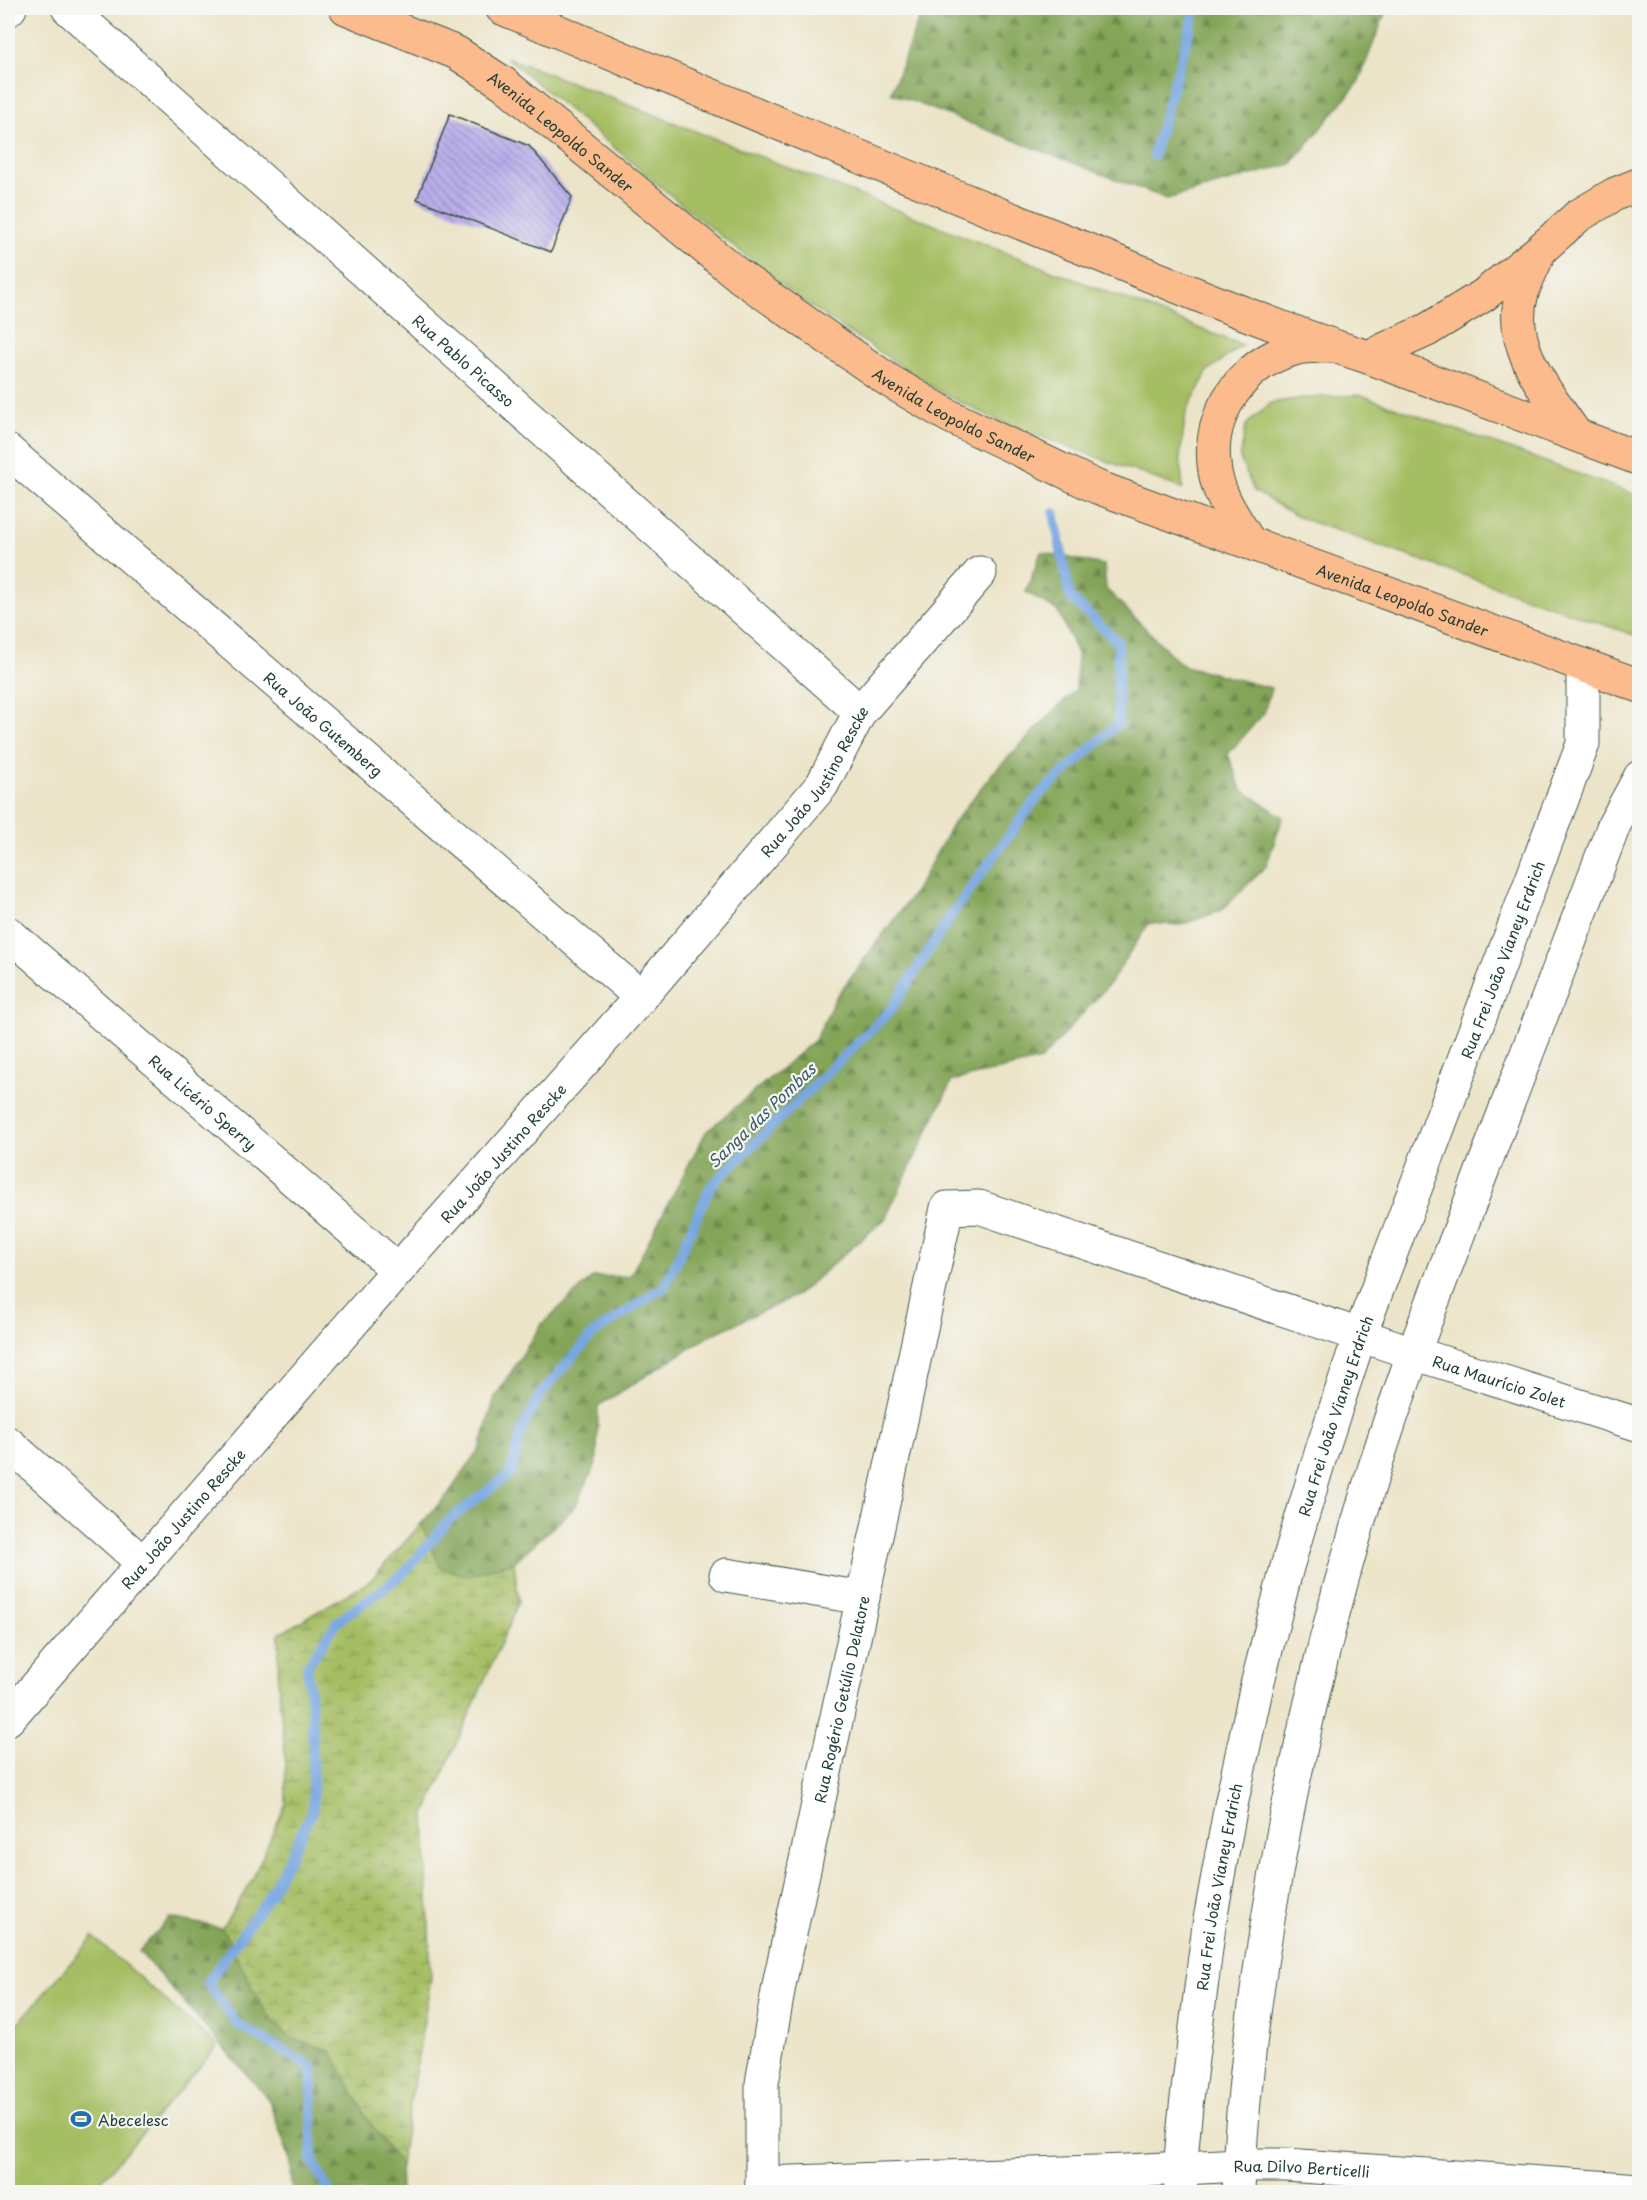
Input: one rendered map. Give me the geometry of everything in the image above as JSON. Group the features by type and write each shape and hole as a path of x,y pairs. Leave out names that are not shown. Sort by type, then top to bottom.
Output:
{"main road":[{"name":"Avenida Leopoldo Sander","path":"346,8 457,53 503,83 742,278 888,380 949,417 1097,487 1640,686"},
{"path":"502,8 776,124 1185,289 1332,346 1368,357 1640,459"},
{"path":"1368,357 1427,330 1484,295 1578,216 1615,194 1640,184"},
{"path":"1540,250 1522,294 1519,317 1520,337 1534,374 1576,435"},
{"path":"1250,543 1225,502 1214,464 1216,426 1232,391 1259,364 1294,348 1332,346"}],"street":[{"name":"Rua Pablo Picasso","path":"68,8 860,712"},
{"name":"Rua João Gutemberg","path":"8,451 641,997"},
{"name":"Rua João Justino Rescke","path":"8,1719 398,1270 641,997 822,785 860,712 980,573"},
{"name":"Rua Frei João Vianey Erdrich","path":"1181,2181 1193,2047 1209,1925 1231,1805 1257,1685 1287,1567 1360,1335 1583,744 1583,667"},
{"path":"1239,2179 1248,2053 1265,1934 1311,1698 1341,1581 1375,1467 1413,1353 1614,825 1640,777"},
{"name":"Rua Licério Sperry","path":"8,933 398,1270"},
{"name":"Rua Maurício Zolet","path":"947,1208 979,1208 1413,1353 1640,1425"},
{"name":"Rua Rogério Getúlio Delatore","path":"762,2188 762,2083 780,1980 947,1208"},
{"path":"8,1443 144,1564"},
{"path":"726,1575 863,1598"},
{"name":"Rua Dilvo Berticelli","path":"762,2188 1239,2179 1287,2165 1640,2190"}],"green space":[{"path":"923,8 1387,8 1358,83 1291,164 1167,199 891,93"},
{"path":"506,57 1242,345 1208,371 1186,412 1180,457 1183,489 1001,422 942,393 805,303 681,204"},
{"path":"1361,395 1639,496 1639,637 1298,517 1254,491 1240,458 1246,425 1271,403 1303,398"},
{"path":"1041,552 1104,565 1106,589 1182,665 1271,688 1264,713 1228,754 1241,789 1283,817 1266,866 1222,910 1181,925 1149,923 1110,983 1041,1060 952,1081 885,1219 797,1295 709,1336 598,1406 597,1461 575,1507 514,1562 466,1576 440,1567 421,1524 449,1493 480,1448 495,1397 542,1324 593,1277 630,1276 706,1132 815,1040 836,997 916,890 954,822 992,774 1076,689 1077,654 1058,611 1026,592"},
{"path":"421,1524 440,1567 466,1576 514,1562 519,1602 425,1815 431,1978 400,2165 369,2121 331,2051 289,2037 266,2013 222,1928 252,1880 286,1803 285,1753 278,1683 279,1634 370,1581"},
{"path":"170,1918 222,1928 267,2013 289,2037 331,2051 369,2121 400,2165 401,2192 292,2192 291,2163 269,2100 139,1951"},
{"name":"Abecelesc","path":"93,1937 218,2046 91,2192 8,2192 8,2035"}],"building":[{"path":"450,114 529,146 572,197 551,252 417,199"}],"waterway":[{"name":"Sanga das Pombas","path":"1153,155 1196,8"},
{"name":"Sanga das Pombas","path":"329,2192 312,2160 312,2067 238,2025 207,1983 267,1899 313,1809 312,1712 307,1667 337,1622 403,1574 450,1519 511,1473 522,1430 542,1392 593,1334 665,1286 711,1186 890,1011 954,911 1038,796 1118,724 1118,642 1070,597 1054,513"}],"place":[{"name":"Abecelesc","path":"81,2119"}]}
